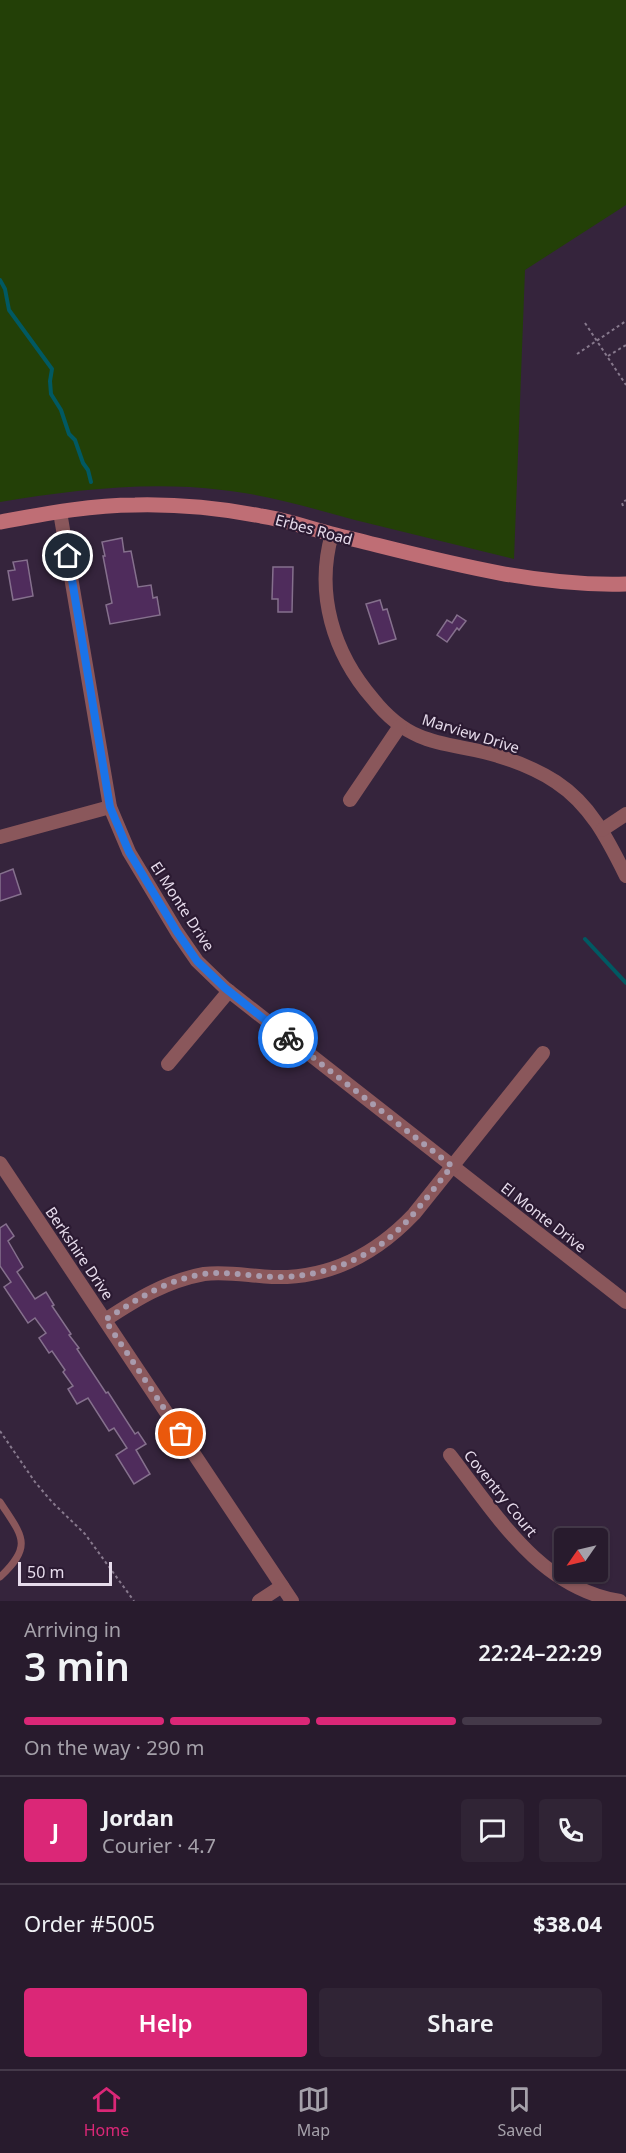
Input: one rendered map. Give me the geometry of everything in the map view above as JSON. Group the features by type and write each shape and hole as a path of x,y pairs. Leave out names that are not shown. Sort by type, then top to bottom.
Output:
{"main road":[{"name":"Erbes Road","path":"0,522 60,512 134,504 196,506 264,516 452,564 519,577 593,585 626,585"}],"street":[{"name":"El Monte Drive","path":"60,512 110,807 129,852 197,961 229,991 626,1302"},
{"name":"Marview Drive","path":"332,534 327,552 325,582 328,610 345,660 360,684 378,705 400,726 438,743 497,755 534,770 557,783 582,804 602,830 626,876"},
{"path":"350,800 400,726"},
{"path":"0,837 110,807"},
{"path":"602,830 626,814"},
{"path":"168,1064 229,991"},
{"path":"105,1320 146,1293 186,1278 226,1273 273,1277 297,1276 326,1271 351,1262 375,1248 399,1230 414,1214 543,1053"},
{"name":"Berkshire Drive","path":"0,1163 292,1601"},
{"name":"Coventry Court","path":"450,1455 518,1542 535,1560 573,1586 591,1594 620,1601"},
{"path":"259,1601 282,1586"}],"lane":[{"path":"0,1502 19,1531 22,1540 19,1557 0,1577"}],"path":[{"path":"577,354 626,321"},
{"path":"585,323 626,386"},
{"path":"607,356 626,345"},
{"path":"626,500 622,502 622,506 626,505"},
{"path":"0,1431 35,1482 52,1502 86,1534 134,1601"}],"green space":[{"path":"0,0 626,0 626,205 525,270 514,559 289,502 222,490 166,486 111,488 0,502"}],"building":[{"path":"122,538 124,552 131,551 138,587 151,585 153,598 157,597 160,615 110,624 106,605 112,603 102,542"},
{"path":"27,560 33,596 13,600 8,571 15,570 13,562"},
{"path":"273,567 293,567 292,612 278,612 278,599 272,599"},
{"path":"380,600 383,610 387,609 396,639 379,644 366,604"},
{"path":"457,615 466,621 459,630 457,628 447,642 437,635 447,620 452,623"},
{"path":"13,869 21,894 0,901 0,874"},
{"path":"6,1224 14,1236 8,1241 23,1267 17,1272 35,1299 46,1292 54,1305 52,1306 71,1334 69,1335 79,1348 77,1349 135,1434 138,1432 146,1444 136,1450 150,1474 134,1484 116,1455 127,1448 114,1428 109,1431 88,1398 77,1404 68,1389 73,1386 63,1372 65,1370 52,1351 49,1353 39,1338 46,1333 35,1318 28,1323 4,1287 11,1282 0,1266 0,1228"}],"waterway":[{"path":"0,280 5,289 9,310 52,369 51,394 61,410 69,434 75,440 91,482"},
{"path":"585,939 626,983"}],"way so far":[{"path":"181,1434 105,1320 146,1293 186,1278 226,1273 273,1277 297,1276 326,1271 351,1262 399,1230 452,1166 288,1038"}],"route":[{"path":"68,556 110,807 129,852 197,961 225,988 288,1038"}]}
